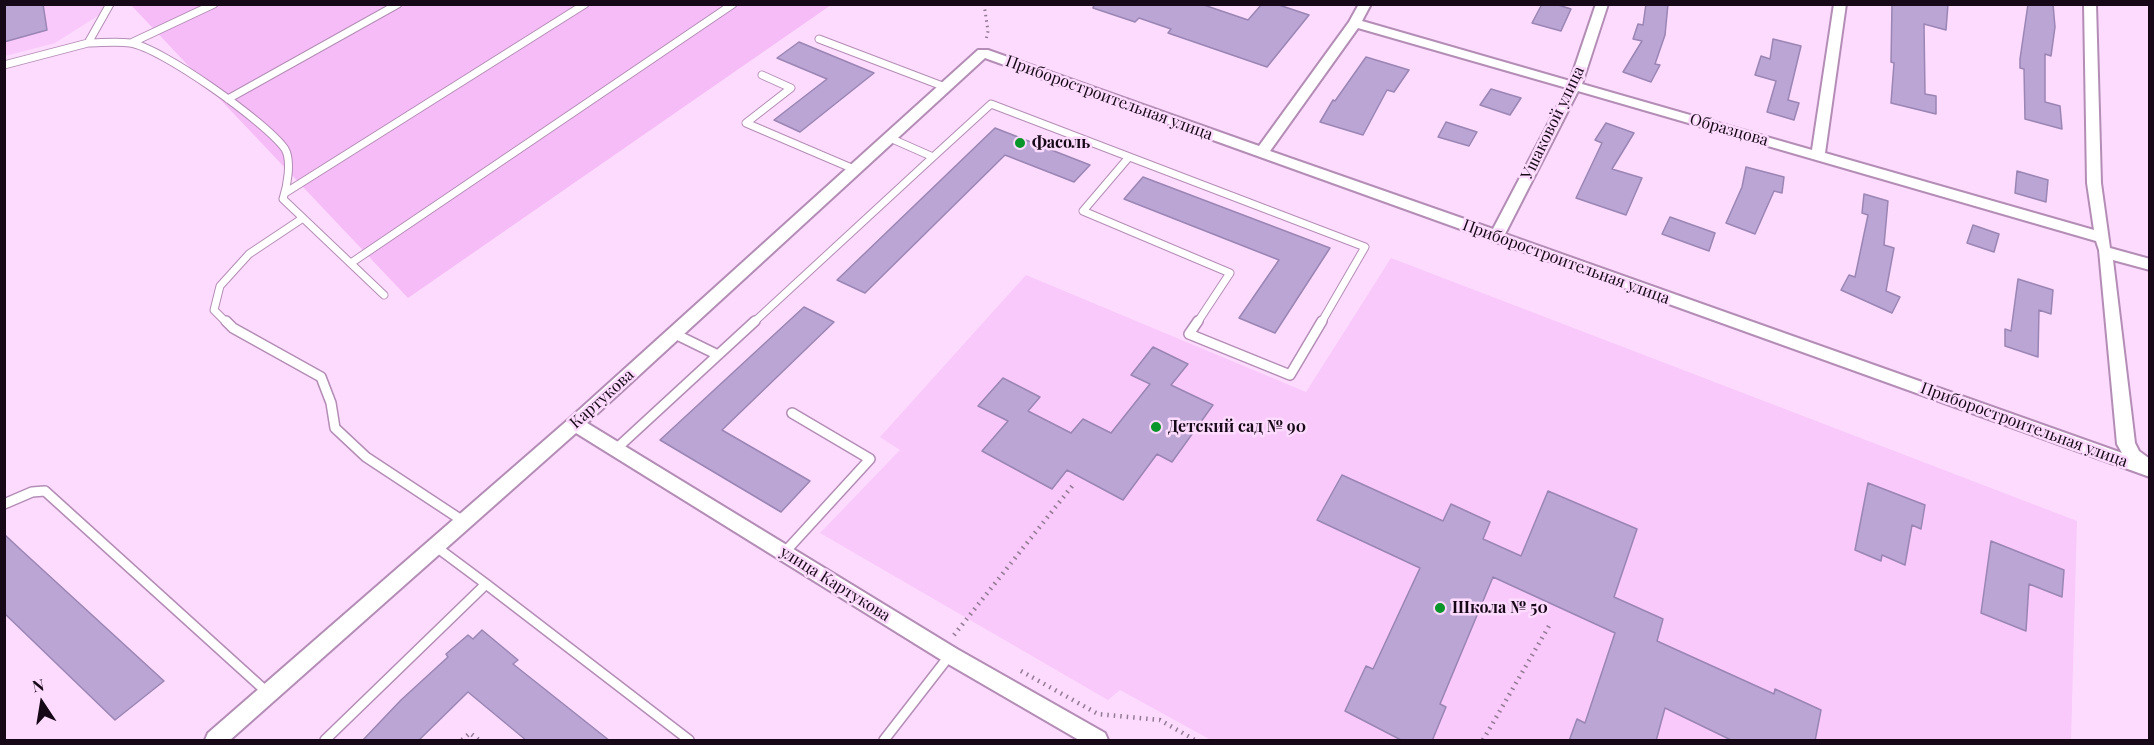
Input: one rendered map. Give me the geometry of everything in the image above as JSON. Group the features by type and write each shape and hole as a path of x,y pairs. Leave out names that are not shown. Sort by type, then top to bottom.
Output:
{"street":[{"path":"1261,153 1355,23 1365,4"},
{"name":"Ушаковой улица","path":"1496,237 1575,85 1602,4"},
{"path":"1818,155 1840,4"},
{"path":"2090,4 2094,183 2104,245 2150,265"},
{"name":"Образцова","path":"1355,23 1818,155 2104,245"},
{"name":"Картукова","path":"215,741 675,334 983,53"},
{"name":"Приборостроительная улица","path":"983,53 2150,470"},
{"name":"Приборостроительная улица","path":"2104,245 2126,444 2133,456 2150,470"},
{"name":"улица Картукова","path":"575,423 946,652 1098,741"}],"lane":[{"path":"88,43 110,4"},
{"path":"131,43 214,4"},
{"path":"228,99 398,4"},
{"path":"285,193 585,4"},
{"path":"351,263 734,4"},
{"path":"819,39 945,87"},
{"path":"4,65 88,43 131,43 172,60 262,125 286,151 288,182 283,199 384,295"},
{"path":"762,75 791,88 746,123 856,170"},
{"path":"616,449 991,104 1365,247 1290,375 1189,334 1230,273 1083,211 1129,157"},
{"path":"890,138 933,157"},
{"path":"303,218 249,254 220,286 214,310 233,328 321,377 331,403 335,428 366,457 463,521"},
{"path":"675,334 718,355"},
{"path":"784,553 870,459 792,413"},
{"path":"4,504 32,492 45,491 268,693"},
{"path":"435,546 689,741"},
{"path":"325,741 486,584"},
{"path":"884,741 946,652"}],"path":[{"path":"983,53 988,32 984,4"},
{"path":"946,652 955,634 1073,485"},
{"path":"1483,741 1549,626"},
{"path":"945,628 965,640"},
{"path":"1016,668 1098,714 1160,720 1195,741"},
{"path":"462,741 470,733 479,741"}],"shaded area":[{"path":"5,5 115,5 55,43 5,56"},
{"path":"131,5 831,5 408,298"},
{"path":"1391,258 2077,521 2071,740 1211,740 1120,690 1108,700 820,533 900,450 880,437 1026,275 1306,392"}],"building":[{"path":"4,4 43,4 47,30 4,42"},
{"path":"1094,4 1201,4 1248,20 1262,4 1276,4 1309,15 1267,67 1168,33 1171,29 1139,18 1135,22 1093,8"},
{"path":"1542,4 1555,4 1571,9 1561,31 1532,23"},
{"path":"1646,4 1668,4 1665,35 1655,64 1660,65 1651,82 1623,72 1642,41 1633,39 1638,24 1643,25"},
{"path":"1892,4 1948,4 1946,30 1924,24 1925,94 1936,96 1936,114 1891,103 1894,63 1891,62"},
{"path":"2028,4 2053,4 2055,27 2051,56 2045,54 2045,102 2060,106 2062,129 2025,119 2024,69 2020,68 2020,59"},
{"path":"1773,39 1801,46 1788,100 1799,103 1794,120 1767,112 1776,81 1755,75 1761,56 1770,59"},
{"path":"799,42 874,73 800,132 774,120 827,79 777,58"},
{"path":"1366,57 1409,70 1394,92 1387,90 1363,135 1320,122 1333,100 1335,101"},
{"path":"1491,89 1521,98 1510,115 1480,105"},
{"path":"1446,122 1477,132 1469,146 1438,137"},
{"path":"1606,123 1634,133 1612,169 1642,178 1626,215 1576,198 1602,143 1595,140"},
{"path":"995,128 1090,165 1074,182 1005,155 865,293 837,280"},
{"path":"1746,167 1784,177 1782,193 1774,191 1755,234 1726,223 1742,187"},
{"path":"2017,171 2048,180 2046,202 2015,193"},
{"path":"1143,177 1330,248 1275,333 1239,318 1279,260 1124,199"},
{"path":"1864,194 1888,201 1884,245 1894,248 1886,291 1900,297 1892,313 1841,290 1849,275 1855,277 1868,215 1862,213"},
{"path":"1670,217 1715,233 1709,251 1662,234"},
{"path":"1973,225 1999,234 1994,252 1967,243"},
{"path":"2018,279 2053,290 2051,314 2039,310 2038,357 2005,346 2005,329 2011,331"},
{"path":"804,307 834,322 722,430 810,481 781,512 660,440"},
{"name":"Детский сад № 90","path":"1153,347 1188,364 1171,385 1213,405 1172,462 1157,454 1123,500 1067,470 1052,489 982,451 1008,421 978,406 1003,378 1040,397 1028,411 1071,433 1083,419 1111,433 1150,384 1131,375"},
{"name":"Школа № 50","path":"1342,475 1443,521 1451,504 1490,522 1483,539 1521,556 1548,491 1637,529 1614,597 1663,619 1657,641 1774,694 1775,689 1821,710 1815,741 1733,741 1665,708 1656,741 1569,741 1577,719 1585,723 1615,633 1493,577 1440,704 1446,707 1432,741 1403,741 1345,711 1366,666 1373,669 1420,568 1317,520"},
{"path":"1868,483 1925,505 1921,529 1912,525 1905,565 1882,555 1881,561 1855,550"},
{"path":"4,534 164,681 115,720 4,613"},
{"path":"1991,541 2064,570 2062,597 2029,584 2026,631 1981,613"},
{"path":"482,630 518,660 513,664 610,741 527,741 468,692 418,741 362,741 401,700 448,657 446,654 468,635 473,639"}],"place":[{"name":"Фасоль","path":"1020,143"},
{"name":"Детский сад № 90","path":"1156,427"},
{"name":"Школа № 50","path":"1440,608"}]}
